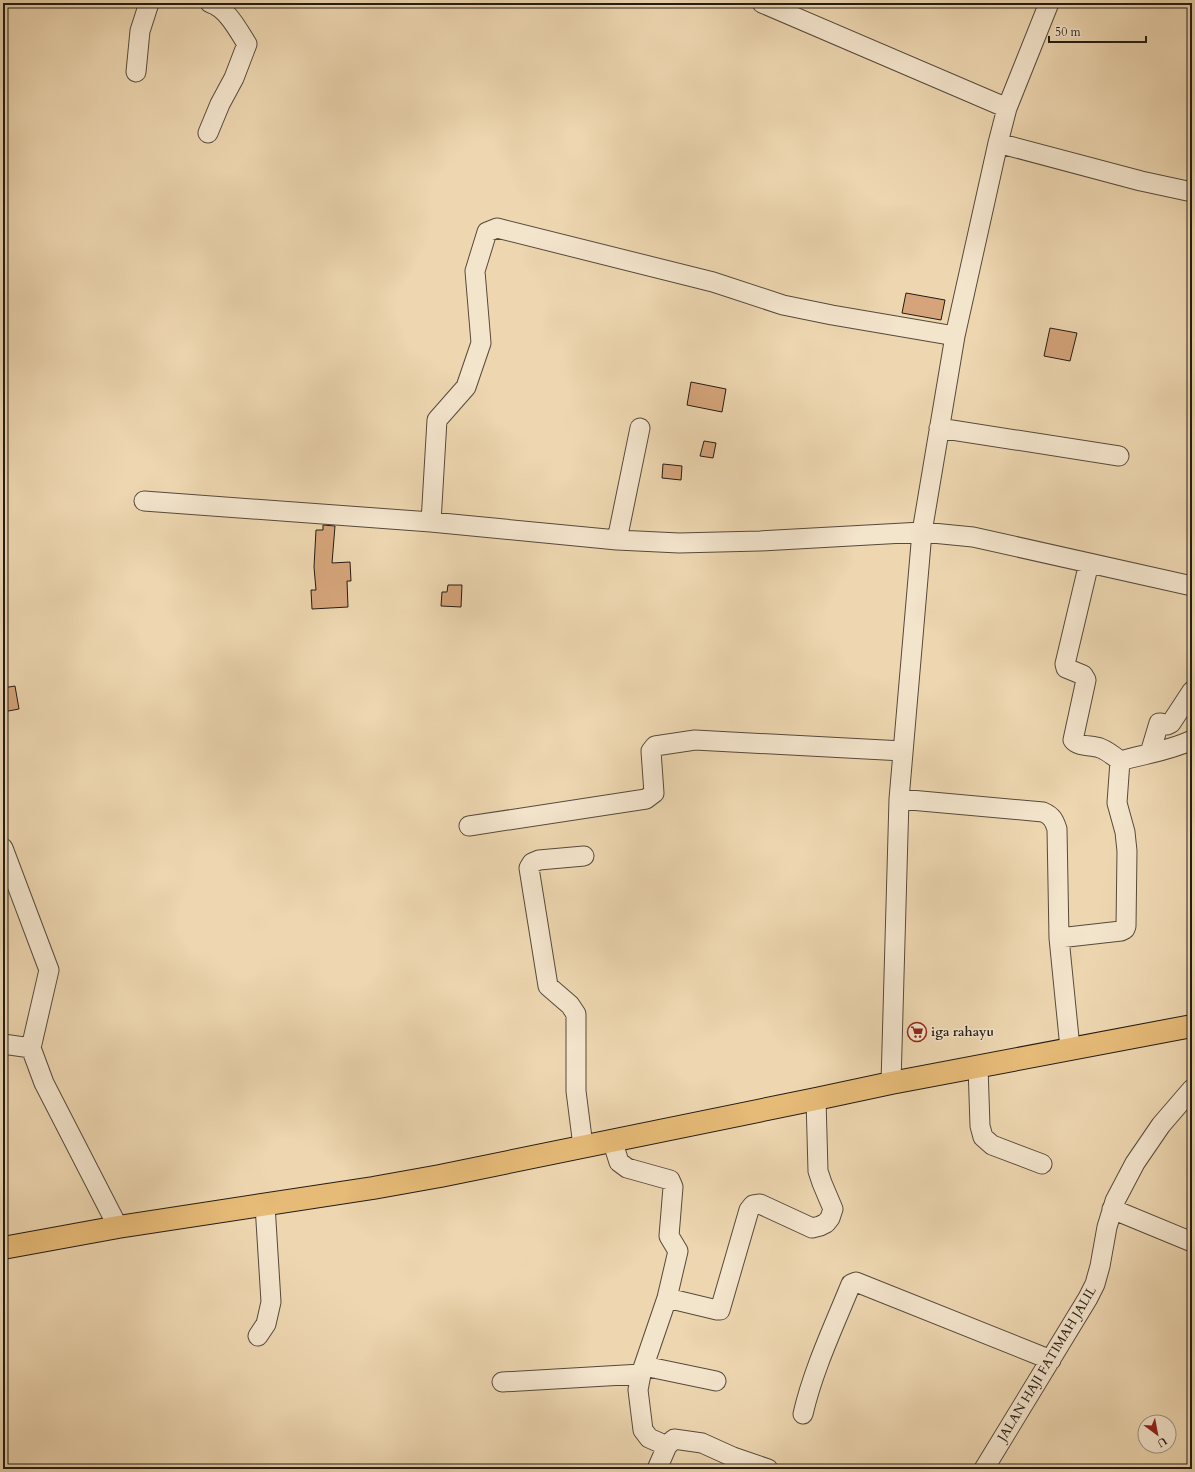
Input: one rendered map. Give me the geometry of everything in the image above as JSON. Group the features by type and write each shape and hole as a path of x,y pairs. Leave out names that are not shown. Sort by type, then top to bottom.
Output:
{"main road":[{"path":"3,1248 118,1227 373,1188 816,1099 891,1082 1192,1026"}],"street":[{"path":"136,72 140,31 149,3"},
{"path":"208,132 220,104 234,78 247,44 234,24 218,5 210,3"},
{"path":"762,3 1007,108"},
{"path":"891,1082 899,799 922,532 955,336 998,143 1007,108 1049,3"},
{"path":"998,143 1141,181 1192,192"},
{"path":"431,522 437,420 466,387 481,343 476,271 487,232 497,228 713,282 783,305 955,336"},
{"path":"617,540 640,428"},
{"path":"939,428 1119,456"},
{"path":"144,501 431,522 617,540 679,543 760,541 922,532 973,537 1192,586"},
{"path":"1089,563 1065,664 1066,668 1083,675 1086,680 1073,740 1075,743 1098,747 1112,754 1120,761"},
{"path":"1150,753 1159,723 1167,725 1171,723 1192,691"},
{"path":"469,826 646,799 654,793 651,751 655,746 695,740 903,751"},
{"path":"1120,761 1177,747 1192,740"},
{"path":"1059,938 1121,931 1125,928 1125,832 1117,803 1120,761"},
{"path":"899,799 1043,812 1050,815 1054,820 1057,829 1059,938 1070,1048"},
{"path":"3,848 49,970 31,1048 44,1083 118,1227"},
{"path":"583,1146 576,1091 576,1014 570,1005 548,986 529,868 532,863 539,860 584,856"},
{"path":"3,1044 31,1048"},
{"path":"978,1066 980,1126 983,1137 992,1145 1042,1164"},
{"name":"JALAN HAJI FATIMAH JALIL","path":"984,1469 1051,1360 1095,1284 1112,1210 1135,1163 1162,1125 1192,1089"},
{"path":"667,1298 720,1310 749,1210 753,1205 760,1204 812,1228 820,1226 830,1218 833,1212 833,1205 822,1183 818,1170 816,1099"},
{"path":"612,1140 619,1162 627,1168 670,1180 673,1187 669,1236 678,1251 667,1298 642,1370 638,1390 643,1430 649,1438 667,1446"},
{"path":"258,1336 266,1324 272,1302 265,1205"},
{"path":"1112,1210 1192,1242"},
{"path":"803,1414 811,1386 851,1284 856,1282 1051,1360"},
{"path":"502,1382 642,1370 716,1381"},
{"path":"657,1469 667,1446 674,1439 702,1443 730,1463 768,1469"}],"building":[{"path":"906,293 945,300 941,320 902,313"},
{"path":"1050,328 1077,333 1070,361 1044,356"},
{"path":"691,382 726,389 722,412 687,405"},
{"path":"704,441 716,443 713,458 700,456"},
{"path":"663,464 682,466 681,480 662,478"},
{"path":"323,525 335,526 332,563 350,562 351,581 347,581 348,607 312,609 311,590 316,590 314,567 316,530 323,530"},
{"path":"448,585 462,585 461,607 441,606 442,592 447,592"},
{"path":"15,686 19,709 3,712 3,688"}],"place":[{"name":"iga rahayu","path":"917,1032"}]}
